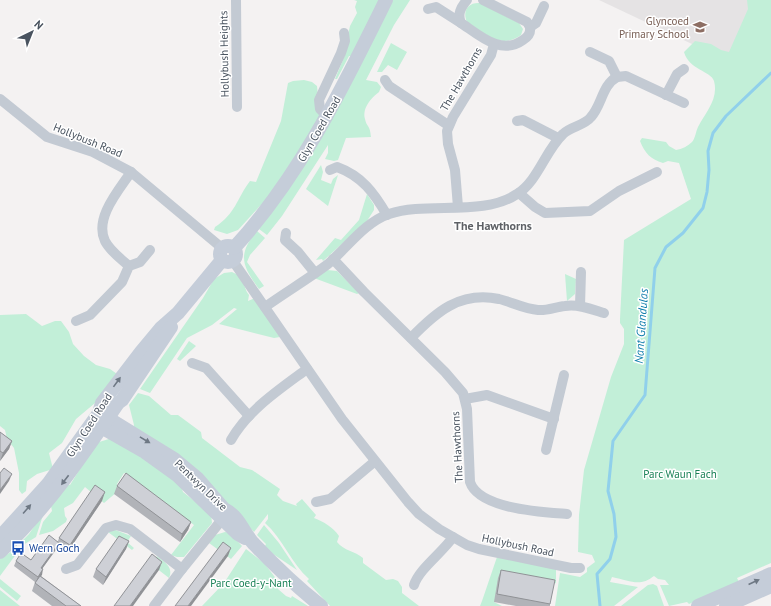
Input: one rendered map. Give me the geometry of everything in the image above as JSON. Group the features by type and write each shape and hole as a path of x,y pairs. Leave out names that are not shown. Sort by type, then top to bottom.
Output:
{"street":[{"name":"Hollybush Heights","path":"236,0 237,107"},
{"name":"Glyn Coed Road","path":"0,552 27,526 72,471 100,420 102,403 128,368 161,328 178,313 276,196 328,116 386,0"},
{"path":"461,23 460,11 467,0"},
{"path":"483,0 527,22 530,27"},
{"name":"The Hawthorns","path":"428,9 436,7 494,44 509,45 521,42 528,36 530,27 536,23 544,6"},
{"path":"328,116 320,109 319,100 341,53 345,41 344,33"},
{"name":"The Hawthorns","path":"458,207 455,170 448,144 448,125 491,55 494,44"},
{"path":"590,52 609,61 617,77"},
{"path":"666,95 677,74 684,69"},
{"path":"265,307 315,273 374,223 387,215 402,211 501,202 519,193 558,138 569,129 592,117 608,85 617,77 626,76 684,103"},
{"name":"The Hawthorns","path":"385,80 389,86 448,125"},
{"name":"Hollybush Road","path":"0,99 47,137 93,152 131,172 228,254 307,369 374,462 419,514 467,545 491,552 571,568 580,568"},
{"path":"517,121 523,120 558,138"},
{"path":"330,170 337,167 346,170 362,180 387,215"},
{"path":"128,266 105,241 103,226 106,212 131,172"},
{"path":"519,193 535,207 545,212 590,211 619,191 657,172"},
{"path":"286,233 285,240 298,252 315,273"},
{"path":"128,266 140,262 150,250"},
{"name":"The Hawthorns","path":"333,259 449,377 465,399 467,409 470,482 476,492 488,500 526,510 567,514"},
{"path":"76,321 90,315 122,282 128,266"},
{"path":"580,306 581,272"},
{"path":"411,338 437,312 455,303 471,299 498,299 537,310 563,306 580,306 604,313"},
{"name":"Glyn Coed Road","path":"0,537 48,484 100,420 122,400 167,335 178,313"},
{"path":"192,363 206,368 249,416"},
{"path":"231,440 238,426 290,381 307,369"},
{"path":"546,450 564,375"},
{"name":"The Hawthorns","path":"465,399 487,395 554,419"},
{"name":"Glyn Coed Road","path":"122,400 121,420 124,427"},
{"name":"Pentwyn Drive","path":"100,420 124,427 159,448 187,469 238,534 252,542 321,606"},
{"name":"Pentwyn Drive","path":"100,420 161,463 222,513"},
{"path":"316,502 330,499 374,462"},
{"path":"154,606 220,522 222,513"},
{"path":"66,570 77,565 106,528 116,525 130,529 182,569"},
{"path":"414,585 416,578 446,548 453,537"},
{"path":"727,603 771,574"},
{"path":"707,604 727,603 771,586"}],"shaded area":[{"name":"Glyncoed Primary School","path":"599,0 750,0 749,12 730,62"}],"green space":[{"path":"354,0 380,0 355,56 349,56 337,79 335,79 345,55 344,53 350,26 357,13 355,7 357,1"},
{"path":"393,0 410,0 394,25 366,80 377,82 381,87 379,92 373,97 366,107 364,115 371,137 346,138 338,160 334,161 325,159 328,153 328,145 282,216 267,235 259,229"},
{"name":"Parc Waun Fach","path":"747,0 771,0 771,563 737,578 739,582 689,604 687,602 669,606 660,585 669,585 665,580 658,579 654,576 640,582 612,577 610,582 638,587 614,606 555,606 560,573 580,577 587,572 587,568 595,562 592,555 578,552 579,515 584,470 611,377 624,344 624,329 620,323 620,319 624,240 691,199 679,163 668,161 663,163 655,160 646,153 640,141 642,138 666,142 669,146 676,150 687,146 693,141 698,127 713,100 715,88 712,78 690,63 684,52 695,41 711,44 721,50 729,52 748,9"},
{"path":"480,3 519,23 523,29 521,35 506,41 499,40 486,35 467,22 465,14 467,8 472,4"},
{"path":"391,43 407,52 397,70 388,65 382,72 377,72"},
{"path":"304,80 312,82 317,86 320,116 281,183 238,230 227,234 214,230 215,227 232,211 250,181 256,182 281,121 288,83"},
{"path":"321,165 323,172 321,180 331,184 333,179 338,175 328,206 306,189"},
{"path":"367,194 374,205 374,210 367,221 323,261 322,259 316,260 335,238 341,240 359,220"},
{"path":"257,231 265,238 250,255 247,262 264,286 259,289 253,281 244,260 246,247"},
{"path":"327,270 337,271 359,293 357,294 314,278"},
{"path":"232,272 237,274 242,280 249,295 248,301 255,298 280,337 274,338 219,324 237,309 234,308 212,325 187,338 150,393 140,389 203,298 214,279 224,273"},
{"path":"565,274 576,279 575,294 567,301"},
{"path":"26,314 42,326 55,321 61,321 69,332 73,344 84,356 96,365 110,369 117,374 101,398 76,419 62,443 49,453 53,469 37,474 27,481 26,491 22,494 19,490 19,473 14,448 7,439 5,430 0,426 0,315"},
{"path":"189,341 196,346 180,361 177,359"},
{"path":"138,393 149,396 171,415 178,415 201,432 202,438 240,467 252,470 280,489 277,495 283,501 297,506 296,504 302,499 316,515 314,518 328,525 337,533 339,536 337,542 340,545 363,558 363,563 386,580 393,579 398,581 402,587 402,593 419,606 330,606 307,581 309,579 297,566 277,536 265,523 268,519 268,514 254,532 242,519 133,428 134,425 129,405"},
{"path":"112,438 121,441 181,486 183,492 211,514 212,523 184,557 171,555 194,525 124,473 117,484 118,491 104,503 85,487 73,503 64,508 67,519 66,522 53,531 39,535 43,522 52,511 50,501 67,484 70,485 96,443"},
{"path":"44,512 36,537 23,545 21,542 29,534"},
{"path":"264,525 279,543 297,570 270,552 265,546 266,544 257,535"},
{"path":"113,529 131,536 127,542 134,548 132,550 108,532"},
{"path":"225,532 230,533 242,546 231,559 209,543 215,535"},
{"name":"Parc Coed-y-Nant","path":"246,549 264,563 281,585 278,589 286,596 291,598 292,596 308,606 202,606 224,583"},
{"path":"14,550 17,553 0,576 0,559"},
{"path":"157,556 170,568 169,578 151,564"},
{"path":"497,557 556,568 556,583 494,602 502,606 480,606"},
{"path":"0,579 21,596 17,601 0,587"},
{"path":"653,584 657,586 664,606 621,606 648,585"},
{"path":"0,590 20,606 0,606"}],"building":[{"path":"0,432 12,441 3,453 0,451"},
{"path":"4,468 12,474 0,490 0,473"},
{"path":"126,473 191,522 182,534 117,486"},
{"path":"95,485 105,492 70,545 59,538"},
{"path":"49,535 59,543 41,568 43,569 38,577 16,561 21,553 31,560"},
{"path":"119,536 129,541 106,577 96,569"},
{"path":"223,542 231,548 188,606 175,606"},
{"path":"152,554 162,562 130,606 114,606"},
{"path":"501,570 555,580 550,604 497,594"},
{"path":"40,576 81,606 66,606 35,583"}],"waterway":[{"name":"Nant Glandulas","path":"600,606 597,574 610,559 616,537 614,514 608,491 613,441 645,395 655,268 666,247 683,233 703,208 707,192 709,170 708,151 713,133 726,116 771,73"}],"place":[{"name":"Glyncoed Primary School","path":"700,27"},
{"name":"Wern Goch","path":"18,548"}],"district":[{"name":"The Hawthorns","path":"493,225"}]}
